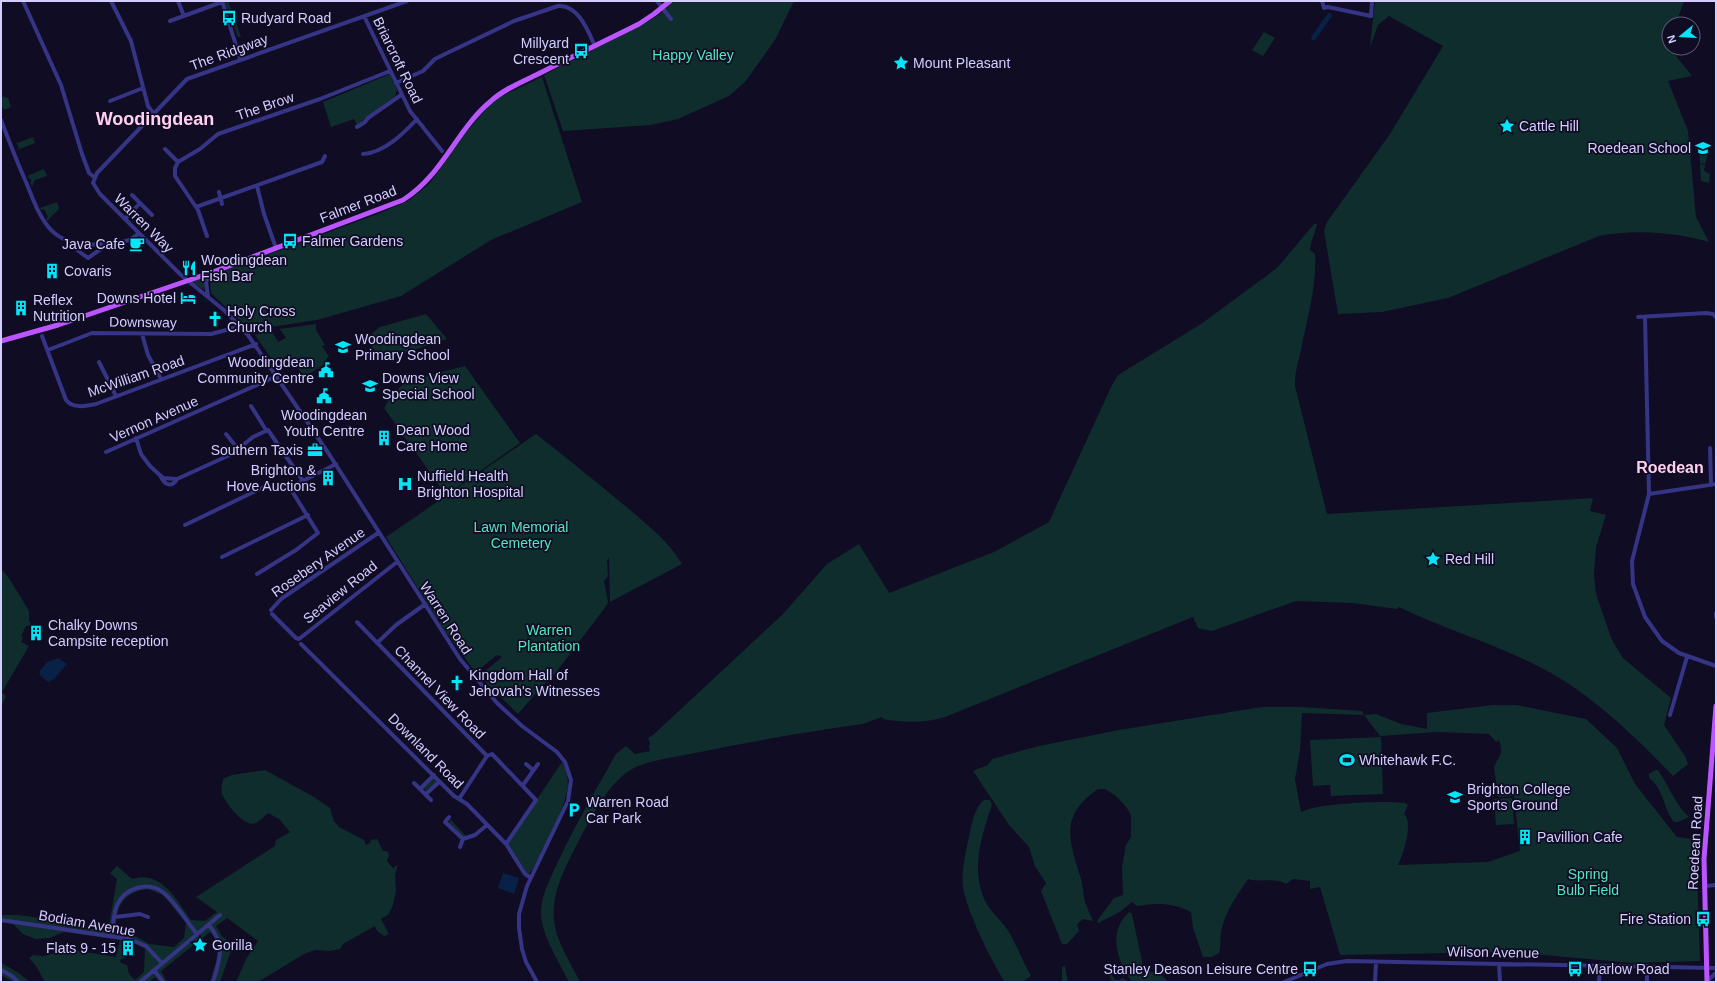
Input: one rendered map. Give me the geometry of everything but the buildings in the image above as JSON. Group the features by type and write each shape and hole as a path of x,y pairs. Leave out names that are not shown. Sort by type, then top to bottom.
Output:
{"main road":[{"name":"Falmer Road","path":"1,341 58,325 213,272 390,205 409,196 431,178 472,121 491,100 516,85 646,20 670,1"},
{"name":"Roedean Road","path":"1707,982 1705,852 1716,706"}],"street":[{"name":"Warren Way","path":"23,1 61,85 82,154 89,173 94,178 94,185 97,192 186,280"},
{"path":"111,1 131,41 148,106 153,113"},
{"path":"178,1 184,16"},
{"name":"The Ridgway","path":"94,178 184,80 240,58 406,1"},
{"path":"657,1 671,19"},
{"path":"1322,1 1324,8 1328,7 1371,16 1372,1"},
{"path":"170,21 222,2 240,58"},
{"path":"396,83 423,71 443,54 506,24 558,6 567,6 575,11 595,46"},
{"name":"Briarcroft Road","path":"364,16 401,95 416,119 442,152"},
{"name":"The Brow","path":"178,162 200,149 218,134 320,99 390,70"},
{"path":"113,101 143,88"},
{"path":"357,127 367,124 368,118 401,95"},
{"path":"363,154 368,154 391,142 416,119"},
{"path":"1,120 41,218 58,236 77,243 101,244 131,241 139,233"},
{"path":"164,149 178,162 175,170 176,178 196,207 207,229 207,236"},
{"path":"196,207 323,162 325,156"},
{"path":"257,186 264,214 276,248"},
{"path":"219,192 222,204"},
{"path":"132,195 152,215"},
{"path":"125,219 140,203"},
{"path":"77,243 77,250 88,258 101,249 101,244"},
{"path":"208,297 206,282 213,272"},
{"name":"Warren Road","path":"186,280 240,325 256,344 336,464 378,533 456,654 482,687 517,722 557,752 566,765 571,780 568,800 522,900 519,928 524,956 538,982"},
{"path":"1638,317 1706,313 1712,314 1716,317"},
{"path":"1645,317 1649,494 1632,561 1633,584 1641,607 1654,632 1667,646 1687,657 1716,666"},
{"name":"Downsway","path":"48,350 92,333 211,334 238,327 240,325"},
{"path":"142,334 148,355 161,379"},
{"name":"McWilliam Road","path":"42,336 65,398 70,404 76,406 94,404 256,344"},
{"path":"99,362 116,396"},
{"name":"Vernon Avenue","path":"106,452 277,376"},
{"path":"251,406 266,430 269,430 303,481"},
{"path":"136,438 140,454 161,476 177,479 227,457 266,430"},
{"path":"226,434 238,449"},
{"path":"1649,494 1714,484 1710,448"},
{"path":"185,525 265,487 290,488 336,464"},
{"path":"256,574 296,551 318,533 290,488"},
{"path":"222,557 308,515"},
{"name":"Rosebery Avenue","path":"298,639 271,612 281,599 378,533"},
{"name":"Seaview Road","path":"298,639 397,562"},
{"name":"Channel View Road","path":"377,643 396,625 424,605"},
{"path":"1716,612 1716,617"},
{"name":"Channel View Road","path":"357,622 487,756 492,754 522,785"},
{"name":"Downland Road","path":"302,644 439,782 454,796 467,804 506,844 525,874 531,878"},
{"path":"1670,715 1687,657"},
{"path":"1672,710 1677,711"},
{"path":"459,799 487,756"},
{"path":"528,764 533,770"},
{"path":"506,844 536,800 522,785 538,764"},
{"path":"420,789 434,776"},
{"path":"426,794 439,782"},
{"path":"414,783 431,800"},
{"path":"441,825 449,818"},
{"path":"445,822 463,839"},
{"path":"463,839 475,835 487,825"},
{"path":"460,847 463,839"},
{"path":"1705,886 1716,885"},
{"path":"112,936 118,903 127,893 138,887 152,887 167,896 197,934"},
{"path":"115,916 140,914 148,917"},
{"path":"140,982 220,915"},
{"name":"Bodiam Avenue","path":"1,920 129,939 140,943 162,963"},
{"path":"209,924 218,938 221,951 213,982"},
{"name":"Wilson Avenue","path":"1284,982 1334,962 1716,968"},
{"path":"1375,982 1376,962"},
{"path":"1499,964 1500,982"},
{"path":"1599,982 1600,966"},
{"path":"1647,966 1647,982"},
{"path":"1,970 12,976 18,982"},
{"path":"154,970 163,982"},
{"path":"1707,982 1716,973"}],"green space":[{"path":"224,1 228,1 241,37 238,37"},
{"name":"Happy Valley","path":"673,1 794,1 775,40 745,82 729,96 678,119 651,125 563,131 544,75 659,15"},
{"path":"1375,1 1684,1 1679,16 1661,16 1661,56 1676,56 1692,76 1668,81 1688,131 1696,217 1709,242 1683,236 1640,232 1599,236 1448,298 1382,312 1338,314 1324,231 1327,222 1390,134 1443,46 1389,16 1378,25 1370,47"},
{"path":"1264,32 1275,38 1263,56 1252,50"},
{"path":"390,74 397,90 395,96 357,125 354,119 331,127 323,102"},
{"path":"542,77 582,202 491,240 401,296 317,320 250,330 211,293 210,282 218,273 378,214 408,201 430,183 466,132 488,107 498,98"},
{"path":"1,96 8,98 11,107 4,110 1,104"},
{"path":"33,137 35,143 17,150 19,148 17,144 15,144"},
{"path":"1699,150 1709,151 1705,164 1700,163"},
{"path":"1700,164 1705,165 1704,171 1710,174 1709,183 1701,181"},
{"path":"44,169 47,176 35,180 32,187 30,182 32,181 27,176"},
{"path":"57,202 59,209 47,221 46,219 48,217 44,209 41,210 40,208"},
{"path":"1314,224 1317,224 1310,250 1315,254 1314,278 1311,302 1296,371 1295,386 1327,514 1593,498 1590,511 1606,515 1596,547 1594,575 1596,594 1612,640 1623,658 1671,698 1664,725 1685,756 1688,764 1673,776 1633,736 1604,711 1590,699 1558,677 1520,657 1399,607 1397,609 1353,603 1296,601 1212,631 1198,628 1193,617 945,717 906,722 883,719 882,717 863,724 733,745 648,763 632,769 618,780 611,788 592,815 567,864 556,894 554,905 555,927 563,948 580,982 569,982 547,940 544,931 541,914 543,896 562,853 584,810 616,754 626,746 635,754 650,751 650,743 648,738 783,614 827,564 859,544 889,593 994,552 1049,522 1118,375 1201,324 1277,268"},
{"path":"206,276 204,290 191,281"},
{"path":"426,314 447,339 401,354 400,351 379,357 366,338 380,327"},
{"path":"316,324 316,330 325,345 322,346 329,357 326,359 328,362 304,377 289,355 275,364 255,335 271,330 278,342 286,338 280,329"},
{"path":"465,366 520,443 446,495 384,408 390,398 406,381"},
{"name":"Lawn Memorial Cemetery","path":"536,434 648,525 670,547 682,564 610,602 609,558 607,560 608,576 604,581 608,601 607,605 550,680 543,685 518,714 479,676 502,657 497,655 476,672 473,669 439,623 441,622 439,618 437,619 386,537"},
{"path":"1,569 9,578 29,611 29,621 32,625 26,626 21,636 23,638 21,642 29,646 2,692 6,696 1,707"},
{"name":"Spring Bulb Field","path":"1493,705 1516,705 1586,719 1617,748 1635,784 1677,837 1696,840 1700,961 1633,963 1509,952 1340,955 1320,887 1310,889 1310,881 1293,879 1286,884 1272,880 1248,879 1225,917 1221,932 1219,953 1212,957 1203,957 1193,928 1191,912 1177,906 1151,904 1137,906 1132,902 1120,912 1098,923 1097,921 1114,898 1123,895 1122,867 1126,845 1131,837 1131,816 1127,808 1116,796 1105,789 1098,789 1086,799 1077,809 1072,819 1070,830 1073,852 1082,881 1084,898 1093,921 1083,919 1077,924 1079,931 1067,944 1062,944 1041,891 1046,883 1035,866 1029,847 1009,825 973,771 988,765 992,759 1039,746 1119,730 1262,707 1301,707 1362,711 1364,715 1376,714 1401,724 1427,729 1427,713","holes":["1302,713 1364,715 1380,736 1437,732 1489,734 1496,742 1499,740 1501,752 1494,767 1498,797 1514,796 1520,851 1488,862 1398,865 1405,847 1408,831 1407,818 1404,814 1408,805 1405,803 1368,802 1336,804 1321,806 1301,812 1295,779 1300,751"]},
{"path":"1381,737 1383,794 1331,796 1330,785 1313,786 1310,740"},
{"path":"562,762 568,779 567,793 558,818 539,859 528,875 507,844"},
{"path":"265,770 314,797 330,808 334,821 339,827 364,840 366,845 370,843 371,840 377,839 383,851 387,851 389,854 387,861 393,868 398,865 395,875 396,891 393,905 389,914 381,919 389,934 384,936 377,931 375,926 343,944 340,949 330,951 315,950 304,954 258,982 236,982 246,959 258,941 227,918 216,926 222,936 233,945 220,982 210,982 216,962 217,943 210,932 161,971 167,982 160,982 155,977 149,982 45,982 36,966 29,958 33,955 44,956 68,949 116,957 120,940 64,932 49,938 35,939 23,934 13,924 1,922 1,915 18,915 63,921 66,925 108,931 117,879 110,873 117,866 132,879 143,877 160,883 174,896 191,920 205,921 217,912 196,897 275,846 276,840 290,832 279,819 268,813 256,823 251,824 236,814 222,794 223,779 232,775","holes":["148,889 163,895 186,923 184,938 174,947 149,944 137,937 116,931 117,915 122,902 132,893","134,943 145,949 144,972 135,980 129,974 127,965 121,963 120,960 136,952 123,949 126,945 132,946"]},
{"path":"1658,770 1676,801 1689,817 1678,822 1674,822 1670,817 1661,793 1654,782 1649,778 1649,774"},
{"path":"432,779 436,780 436,783 425,791 424,787"},
{"path":"1512,798 1514,824 1496,825 1494,799"},
{"path":"984,800 990,800 992,805 981,843 978,868 979,881 982,894 988,906 1009,932 1031,976 1022,982 1005,982 974,922 965,897 963,887 963,868 965,855 974,816"},
{"path":"450,819 467,837 463,837 449,824"},
{"path":"1129,912 1132,914 1144,971 1158,973 1166,979 1166,982 1132,982 1122,965 1116,938 1122,920"},
{"path":"1,963 20,974 28,982 13,982 1,975"},
{"path":"1064,966 1068,982 1062,982 1062,967"},
{"path":"1113,969 1112,975 1115,980 1123,978 1128,982 1112,982 1109,975"}],"water":[{"path":"1328,13 1331,13 1332,16 1315,40 1312,40 1311,37"},
{"path":"59,658 67,664 54,679 48,682 39,672 47,662"},
{"path":"503,873 519,878 514,894 498,888"}],"place":[{"name":"Rudyard Road","path":"229,18"},
{"name":"Millyard Crescent","path":"581,51"},
{"name":"Mount Pleasant","path":"901,63"},
{"name":"Cattle Hill","path":"1507,126"},
{"name":"Roedean School","path":"1703,148"},
{"name":"Falmer Gardens","path":"290,241"},
{"name":"Java Cafe","path":"137,244"},
{"name":"Woodingdean Fish Bar","path":"189,268"},
{"name":"Covaris","path":"52,271"},
{"name":"Downs Hotel","path":"188,298"},
{"name":"Reflex Nutrition","path":"21,308"},
{"name":"Holy Cross Church","path":"215,319"},
{"name":"Woodingdean Primary School","path":"343,347"},
{"name":"Woodingdean Community Centre","path":"326,370"},
{"name":"Downs View Special School","path":"370,386"},
{"name":"Woodingdean Youth Centre","path":"324,396"},
{"name":"Dean Wood Care Home","path":"384,438"},
{"name":"Southern Taxis","path":"315,450"},
{"name":"Brighton & Hove Auctions","path":"328,478"},
{"name":"Nuffield Health Brighton Hospital","path":"405,484"},
{"name":"Red Hill","path":"1433,559"},
{"name":"Chalky Downs Campsite reception","path":"36,633"},
{"name":"Kingdom Hall of Jehovah's Witnesses","path":"457,683"},
{"name":"Whitehawk F.C.","path":"1347,760"},
{"name":"Brighton College Sports Ground","path":"1455,797"},
{"name":"Warren Road Car Park","path":"574,810"},
{"name":"Pavillion Cafe","path":"1525,837"},
{"name":"Fire Station","path":"1703,919"},
{"name":"Gorilla","path":"200,945"},
{"name":"Flats 9 - 15","path":"128,948"},
{"name":"Stanley Deason Leisure Centre","path":"1310,969"},
{"name":"Marlow Road","path":"1575,969"}],"district":[{"name":"Woodingdean","path":"155,119"},
{"name":"Roedean","path":"1670,467"}],"park label":[{"name":"Warren Plantation","path":"549,638"}]}
